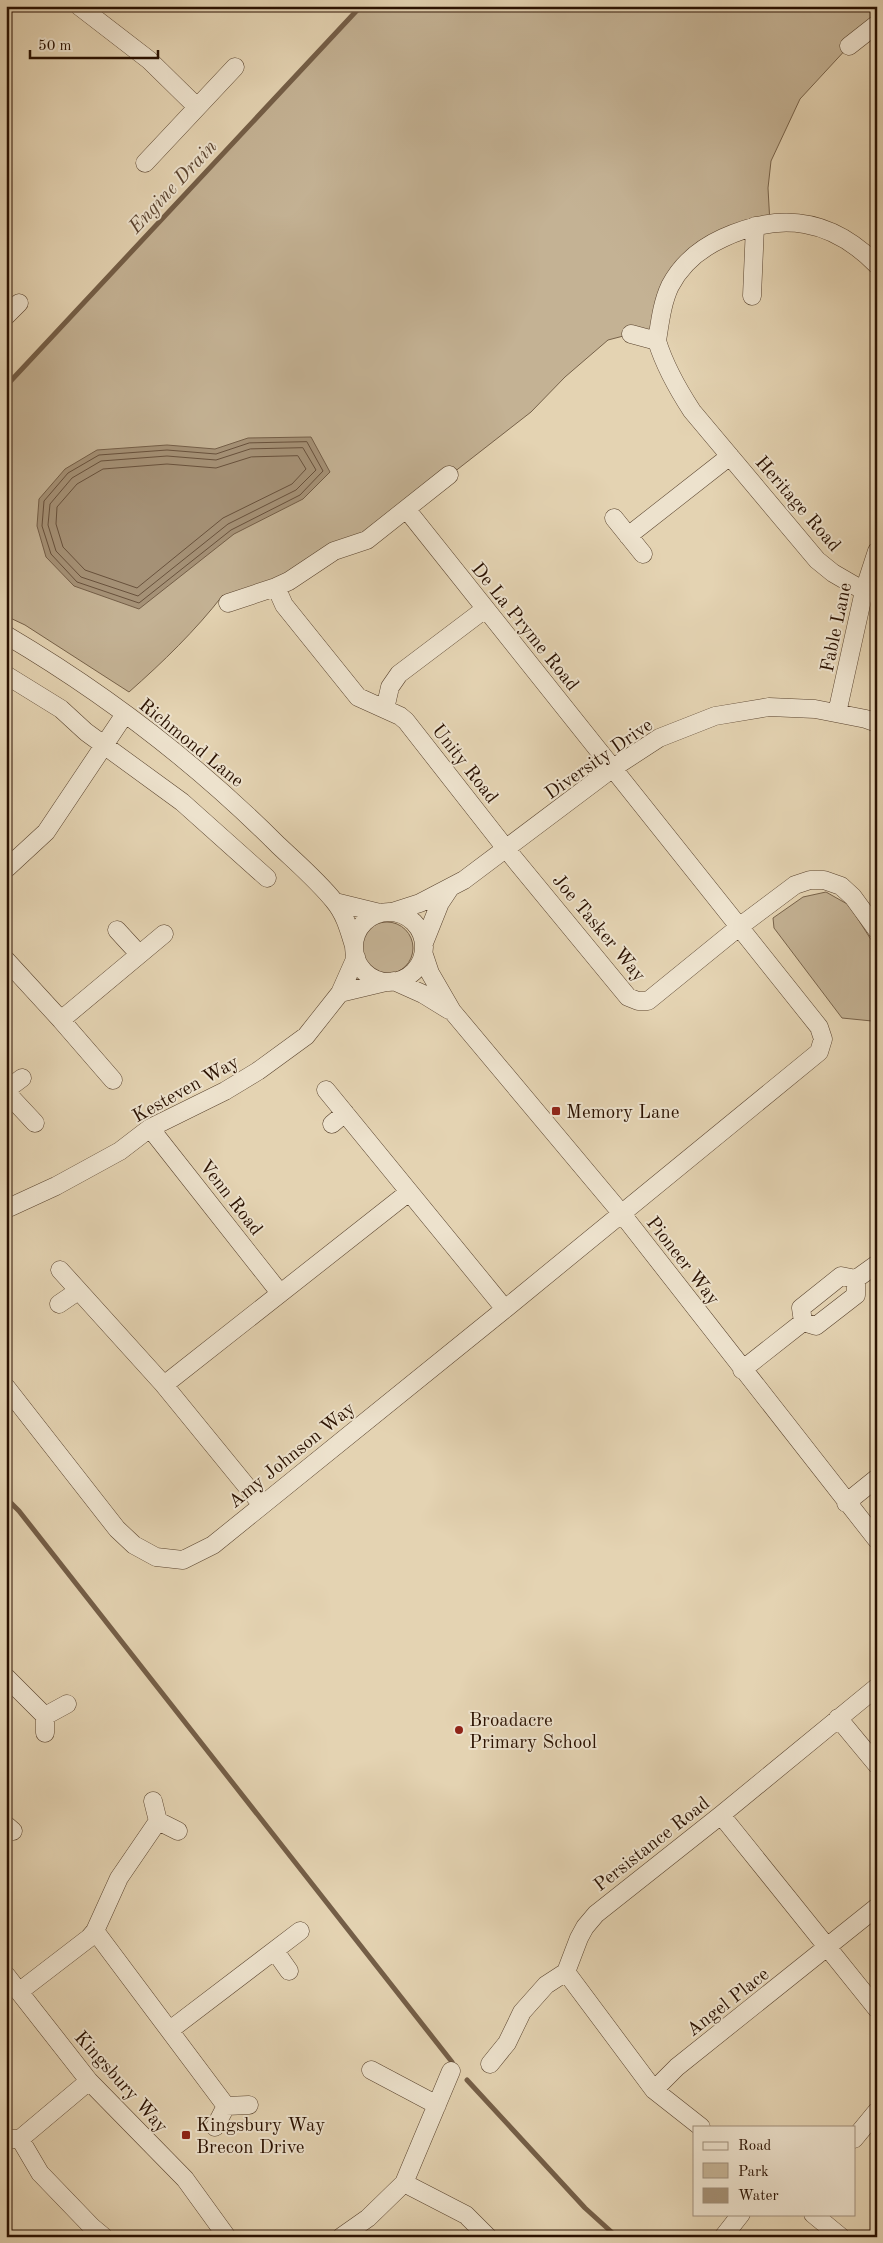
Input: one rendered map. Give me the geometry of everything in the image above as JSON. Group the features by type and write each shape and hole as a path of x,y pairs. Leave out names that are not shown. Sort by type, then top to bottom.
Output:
{"street":[{"path":"91,9 149,60 197,107"},
{"path":"849,46 876,25"},
{"path":"144,162 235,67"},
{"path":"631,334 657,341 663,304 671,284 684,267 696,253 710,244 755,226 780,222 804,223 860,247 877,265"},
{"path":"752,296 755,226"},
{"path":"6,316 19,303"},
{"name":"Heritage Road","path":"657,341 663,362 674,385 730,456 817,560 833,573 864,591"},
{"name":"Heritage Road","path":"628,536 730,456"},
{"path":"228,603 276,588 334,551 367,540 449,475"},
{"name":"De La Pryme Road","path":"407,510 613,768"},
{"path":"614,518 643,554"},
{"name":"Fable Lane","path":"837,713 864,591 877,551"},
{"name":"Unity Road","path":"276,588 284,604 358,697 400,716 406,721 507,850"},
{"path":"385,709 394,679 485,609"},
{"name":"Richmond Lane","path":"6,636 66,670 166,743 250,817 335,902 348,924 355,952"},
{"path":"6,675 61,709 104,746 182,802 267,878"},
{"name":"Diversity Drive","path":"386,913 420,903 450,888 507,850 613,768 659,738 714,716 769,707 815,709 877,723"},
{"path":"6,869 46,832 125,714"},
{"path":"613,768 819,1027 823,1039 819,1052 622,1214"},
{"name":"Joe Tasker Way","path":"507,850 619,989 628,997 638,1001 648,1001 739,926"},
{"path":"739,926 795,885 810,880 824,880 841,886 853,897 877,930"},
{"name":"Diversity Drive","path":"424,949 440,903 450,888"},
{"path":"335,902 404,915 414,922 421,932 424,949 419,966 411,975 400,981 340,994"},
{"path":"386,913 370,918 362,925 356,935 355,952 360,967 368,975 390,982"},
{"path":"117,930 139,954"},
{"path":"61,1020 164,934"},
{"name":"Pioneer Way","path":"424,949 430,973 452,1011 622,1214 846,1503 877,1540"},
{"name":"Kesteven Way","path":"6,1209 56,1186 112,1156 150,1128 225,1091 258,1071 306,1036 340,994 355,952"},
{"path":"6,960 113,1080"},
{"name":"Pioneer Way","path":"390,982 424,994 452,1011"},
{"path":"22,1078 6,1091 35,1123"},
{"path":"326,1090 338,1119 409,1192 506,1309"},
{"name":"Venn Road","path":"150,1128 280,1293"},
{"path":"164,1385 409,1192"},
{"name":"Amy Johnson Way","path":"6,1387 116,1529 134,1545 156,1558 183,1560 213,1544 622,1214"},
{"path":"856,1280 877,1264"},
{"path":"60,1270 164,1385 262,1505"},
{"path":"803,1322 801,1308 841,1276 856,1280"},
{"path":"803,1322 816,1326 830,1316 856,1295 856,1280"},
{"path":"59,1304 78,1291"},
{"path":"742,1370 803,1322"},
{"path":"846,1503 877,1478"},
{"path":"6,1677 45,1724 67,1704"},
{"name":"Persistance Road","path":"566,1972 579,1938 596,1914 721,1815 877,1687"},
{"path":"838,1718 877,1765"},
{"path":"20,1991 89,1938 94,1931 120,1878 158,1821 153,1801"},
{"path":"721,1815 877,2009"},
{"path":"158,1821 178,1831"},
{"name":"Angel Place","path":"654,2090 677,2067 877,1907"},
{"path":"94,1931 226,2106"},
{"path":"170,2030 300,1931"},
{"path":"275,1951 289,1971"},
{"path":"490,2064 507,2043 522,2012 546,1985 566,1972 654,2090 700,2126"},
{"name":"Kingsbury Way","path":"6,1975 89,2081 185,2179 227,2237"},
{"path":"371,2070 437,2105"},
{"path":"341,2237 368,2218 404,2183 451,2071"},
{"path":"89,2081 13,2139 40,2172 92,2227 104,2237"},
{"path":"226,2106 249,2105"},
{"path":"215,2127 226,2106"},
{"path":"856,2137 877,2111"},
{"path":"404,2183 466,2214 488,2237"},
{"path":"723,2237 739,2216"},
{"path":"815,2216 841,2237"}],"green space":[{"path":"361,6 877,6 877,24 849,46 800,99 771,161 768,188 770,224 684,267 657,341 631,334 608,340 565,377 531,412 367,540 228,603 223,595 178,646 129,692 25,625 6,616 6,386"},
{"path":"826,892 849,905 877,949 877,1027 872,1021 842,1018 774,928 773,918 803,897"},
{"path":"387,922 401,926 409,934 413,948 409,962 401,970 387,974 373,970 365,962 361,948 365,934 373,926"}],"water":[{"path":"311,437 330,472 303,499 234,534 139,609 74,586 46,557 37,526 39,499 65,469 97,450 167,445 215,449 248,438"}],"waterway":[{"name":"Engine Drain","path":"6,386 361,6"},
{"path":"6,1498 19,1511 452,2062"},
{"path":"467,2080 585,2208 617,2237"}],"place":[{"name":"Memory Lane","path":"556,1111"},
{"name":"Broadacre Primary School","path":"459,1730"},
{"name":"Kingsbury Way Brecon Drive","path":"186,2135"}]}
